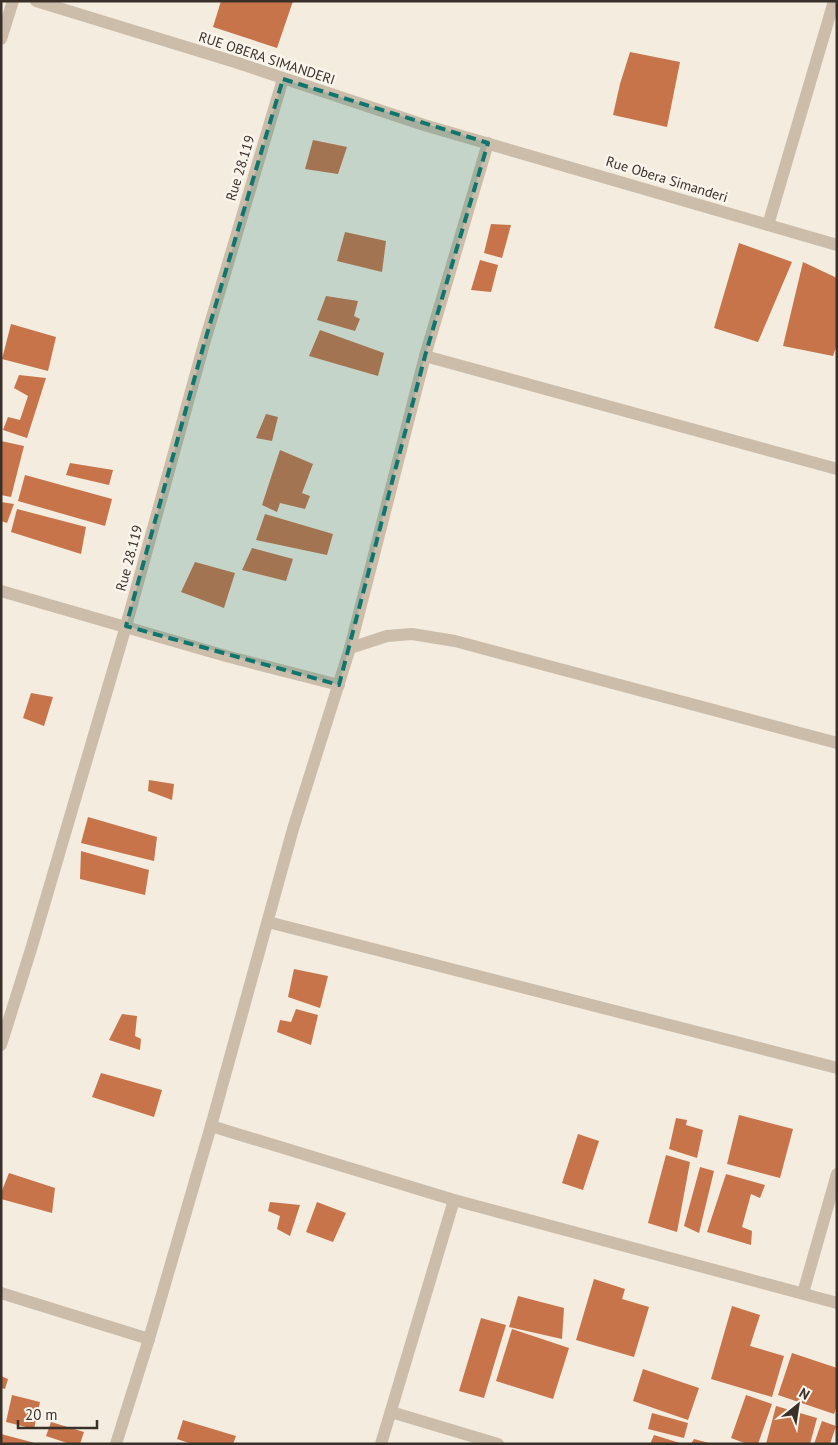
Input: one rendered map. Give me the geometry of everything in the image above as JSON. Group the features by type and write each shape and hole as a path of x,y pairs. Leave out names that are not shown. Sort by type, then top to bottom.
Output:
{"street":[{"path":"1,39 12,1"},
{"name":"RUE OBERA SIMANDERI","path":"36,1 235,62 424,125 488,143"},
{"path":"768,225 834,1"},
{"name":"Rue 28.119","path":"1,1045 126,626 204,344 283,79"},
{"path":"116,1444 149,1339 211,1126 293,829 350,648 425,356 488,143"},
{"name":"Rue Obera Simanderi","path":"488,143 837,245"},
{"path":"425,356 837,469"},
{"path":"1,591 226,656 339,685"},
{"path":"350,648 387,636 412,634 455,641 837,744"},
{"path":"268,922 837,1068"},
{"path":"211,1126 454,1200 837,1303"},
{"path":"803,1293 837,1174"},
{"path":"381,1444 454,1200"},
{"path":"1,1293 149,1339"},
{"path":"391,1412 498,1444"}],"highlighted area":[{"path":"283,79 488,143 425,356 339,685 126,626 204,344"}],"building":[{"path":"221,1 293,1 277,48 213,27"},
{"path":"630,52 680,62 667,127 613,115"},
{"path":"313,140 347,147 338,174 305,169"},
{"path":"491,224 511,225 502,258 484,253"},
{"path":"345,232 386,241 382,272 337,261"},
{"path":"739,243 792,262 758,342 714,328"},
{"path":"480,260 498,265 491,292 471,290"},
{"path":"803,262 837,278 837,344 833,356 783,346"},
{"path":"326,296 358,301 354,316 360,319 355,331 317,320"},
{"path":"11,324 56,337 48,371 2,359"},
{"path":"320,330 384,353 378,376 309,356"},
{"path":"19,375 46,378 27,438 3,430 8,417 20,420 28,396 14,388"},
{"path":"266,414 278,417 272,441 256,438"},
{"path":"1,441 24,446 11,497 1,495"},
{"path":"280,450 313,464 302,493 310,496 305,509 280,503 277,512 262,505"},
{"path":"70,463 113,470 109,485 66,475"},
{"path":"25,475 112,499 105,526 18,501"},
{"path":"1,502 14,504 7,523 1,521"},
{"path":"17,509 86,527 81,554 11,532"},
{"path":"265,514 333,534 327,555 256,540"},
{"path":"252,548 293,559 286,581 242,570"},
{"path":"195,562 235,573 224,608 181,592"},
{"path":"31,693 53,697 44,726 23,718"},
{"path":"149,780 174,784 172,800 148,791"},
{"path":"88,817 157,837 154,861 81,843"},
{"path":"81,851 149,870 145,895 80,879"},
{"path":"294,969 328,976 320,1008 288,997"},
{"path":"296,1009 318,1015 311,1045 277,1032 280,1020 291,1022"},
{"path":"122,1014 137,1016 135,1036 141,1039 140,1050 109,1040"},
{"path":"101,1073 162,1090 154,1117 92,1097"},
{"path":"739,1115 793,1129 780,1178 727,1164"},
{"path":"676,1118 687,1120 686,1125 703,1130 697,1158 669,1149"},
{"path":"578,1134 599,1141 583,1190 562,1183"},
{"path":"666,1155 690,1162 677,1232 648,1223"},
{"path":"700,1167 714,1171 699,1233 684,1226"},
{"path":"9,1173 55,1188 52,1213 1,1199 1,1193"},
{"path":"726,1174 765,1185 760,1198 751,1194 742,1227 752,1231 751,1245 707,1232"},
{"path":"270,1202 300,1205 290,1236 277,1229 280,1216 268,1211"},
{"path":"317,1202 346,1213 333,1242 306,1232"},
{"path":"594,1279 625,1289 622,1299 649,1307 634,1357 576,1340"},
{"path":"518,1296 564,1308 562,1339 509,1327"},
{"path":"732,1306 760,1315 750,1346 784,1356 772,1397 711,1379"},
{"path":"481,1318 506,1325 484,1398 459,1391"},
{"path":"512,1329 569,1348 553,1399 496,1381"},
{"path":"792,1353 837,1368 837,1406 834,1414 778,1395"},
{"path":"643,1369 699,1388 688,1420 633,1401"},
{"path":"1,1376 8,1379 5,1389 1,1388"},
{"path":"12,1395 40,1402 34,1429 6,1422"},
{"path":"746,1395 772,1404 758,1444 747,1444 731,1438"},
{"path":"776,1406 817,1418 810,1444 766,1444"},
{"path":"652,1413 688,1423 684,1438 648,1429"},
{"path":"183,1420 236,1436 233,1444 192,1444 177,1439"},
{"path":"822,1421 836,1426 830,1444 814,1444"},
{"path":"51,1422 84,1432 80,1444 70,1444 46,1436"},
{"path":"1,1434 35,1443 35,1444 1,1444"},
{"path":"654,1435 680,1443 680,1444 650,1444"},
{"path":"694,1439 709,1443 709,1444 691,1444"}]}
